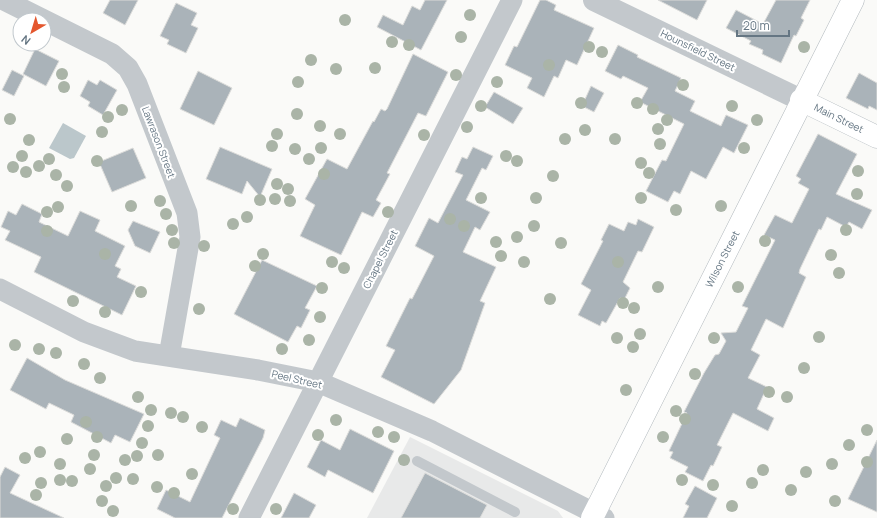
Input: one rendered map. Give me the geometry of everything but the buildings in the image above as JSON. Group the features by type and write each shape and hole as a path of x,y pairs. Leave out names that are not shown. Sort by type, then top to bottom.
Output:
{"main road":[{"name":"Wilson Street","path":"597,516 801,100 853,0"},
{"name":"Main Street","path":"801,100 877,137"}],"street":[{"name":"Lawrason Street","path":"4,0 112,54 128,68 138,84 187,213 190,237 169,356"},
{"name":"Chapel Street","path":"249,518 512,0"},
{"name":"Hounsfield Street","path":"594,0 801,100"},
{"name":"Peel Street","path":"0,289 84,332 135,351 258,370 318,382 432,431 597,516"}],"lane":[{"path":"417,461 515,512"}],"shaded area":[{"path":"63,123 86,136 74,158 70,159 49,148"},
{"path":"410,437 558,511 563,518 367,518"}]}
